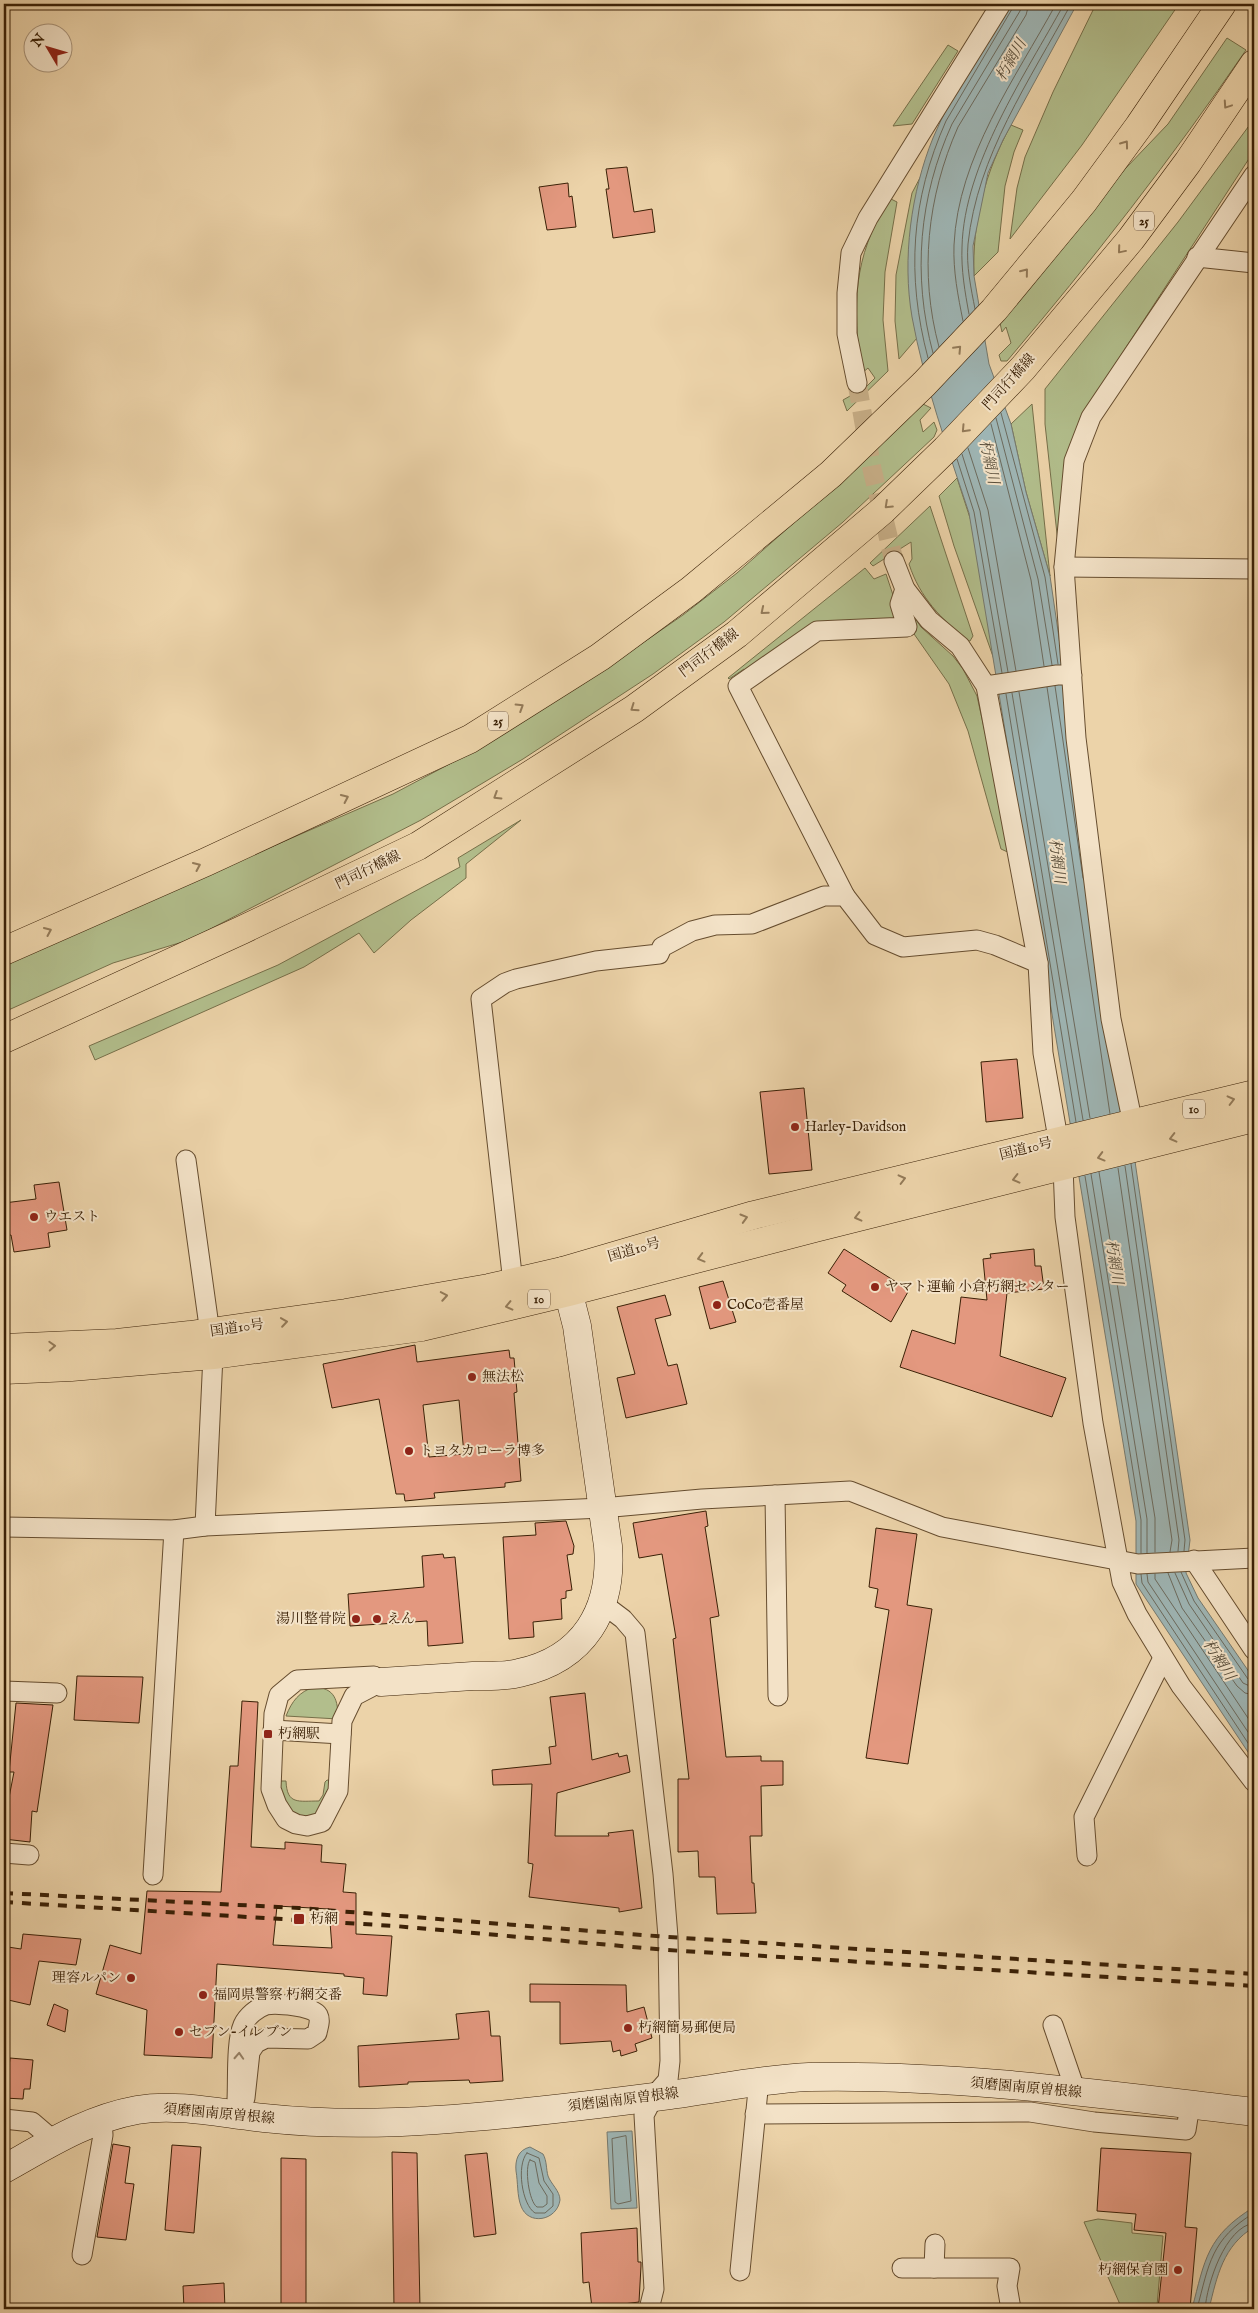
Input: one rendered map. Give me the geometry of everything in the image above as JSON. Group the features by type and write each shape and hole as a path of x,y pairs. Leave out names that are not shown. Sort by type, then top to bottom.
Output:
{"main road":[{"name":"25","path":"4,951 206,862 470,739 600,657 691,590 831,474 924,384 994,310 1084,201 1139,126 1222,4"},
{"name":"門司行橋線","path":"4,1039 242,930 418,846 634,709 737,634 883,510 946,449 1023,368 1131,239 1188,162 1254,64"},
{"name":"国道10号","path":"4,1348 117,1343 212,1343 422,1327 566,1282 754,1215 1060,1154 1136,1135 1254,1094"},
{"name":"国道10号","path":"1136,1135 1254,1118"},
{"name":"国道10号","path":"4,1370 72,1367 212,1343 346,1313 513,1283 566,1282"},
{"path":"381,1682 517,1674 544,1666 563,1656 580,1640 603,1604 610,1570 577,1326 566,1282"},
{"name":"須磨園南原曽根線","path":"4,2169 53,2140 82,2126 138,2110 240,2108 266,2119 349,2123 433,2121 517,2114 759,2080 809,2077 896,2078 1076,2092 1254,2112"}],"street":[{"path":"857,383 847,334 847,293 852,253 868,218 1001,4"},
{"path":"1136,1135 1111,1019 1076,738 1064,675 1064,567 1074,461 1091,417 1254,174"},
{"path":"1197,257 1254,264"},
{"path":"894,562 905,589 929,620 960,646 986,686 1038,963 1043,1053 1060,1154 1065,1217 1093,1423 1118,1561 1126,1590 1163,1658 1181,1686 1254,1782"},
{"path":"1064,567 1254,569"},
{"path":"905,589 900,604 907,627 817,630 738,686 845,896 875,936 903,946 977,940 995,945 1038,963"},
{"path":"986,686 1064,675"},
{"path":"513,1283 481,999 516,978 596,961 659,954 662,947 692,931 715,925 752,924 824,896 845,896"},
{"path":"186,1160 212,1343 206,1526"},
{"path":"4,1527 174,1530 206,1526 602,1508 702,1499 850,1491 942,1527 1118,1561 1138,1564 1254,1558"},
{"path":"775,1495 778,1696"},
{"path":"153,1875 174,1530"},
{"path":"1193,1560 1254,1650"},
{"path":"603,1604 624,1619 635,1633 663,1874 668,1937 670,2061 668,2080 654,2096 644,2115 654,2290 649,2309"},
{"path":"1086,1856 1084,1817 1163,1658"},
{"path":"374,1676 381,1682 354,1696 342,1721 338,1791 322,1822 307,1826 296,1824 286,1819 277,1805 271,1789 274,1730 274,1714 279,1695 297,1680 374,1676"},
{"path":"4,1691 57,1693"},
{"path":"274,1730 341,1734"},
{"path":"4,1852 29,1855"},
{"path":"267,2005 310,2008 317,2014 320,2023 317,2034 308,2039 266,2038 256,2043 250,2052 245,2098 240,2108 237,2099 240,2036 243,2025 249,2016 267,2005"},
{"path":"1054,2025 1076,2092"},
{"path":"740,2271 759,2080"},
{"path":"755,2114 1030,2112 1094,2122 1186,2130 1190,2105"},
{"path":"4,2119 32,2122 53,2140"},
{"path":"82,2255 102,2135 102,2119"},
{"path":"934,2268 935,2244"},
{"path":"902,2268 1010,2268 1007,2286 1011,2309"}],"green space":[{"path":"1096,4 1179,4 1082,145 1010,239 1017,188 1025,157 1053,92"},
{"path":"1227,38 1246,50 1131,208 1007,361 1001,361 999,355 1011,343 1006,327 1002,332 1000,323 1125,169 1168,124"},
{"path":"948,45 958,51 912,124 893,126"},
{"path":"1254,119 1254,151 1082,415 1068,459 1058,543 1045,424 1045,389 1178,222"},
{"path":"1011,125 1023,130 1014,152 1005,186 998,252 974,276 975,236 982,198 994,161"},
{"path":"922,174 913,215 909,256 910,297 917,338 899,359 895,321 896,275 912,193"},
{"path":"889,198 897,202 885,272 883,320 888,371 847,411 843,400 866,387 875,378 868,368 861,374 857,325 858,283 868,242"},
{"path":"923,404 931,408 920,420 923,432 934,422 937,430 934,437 843,522 724,622 653,674 523,759 421,820 189,940 113,963 4,1012 4,963 393,794 457,760 583,684 683,615 737,573 864,461"},
{"path":"1032,404 1050,576 1026,492 1011,424"},
{"path":"957,478 971,521 996,665 954,546 939,496"},
{"path":"930,506 973,636 970,641 967,641 932,607 919,587 909,564 912,559 911,542 873,566 870,563"},
{"path":"865,568 874,579 886,574 903,625 816,627 749,674 744,669 728,678"},
{"path":"905,603 921,627 953,656 963,669 977,696 1012,854 1001,849 968,731 949,684 912,631"},
{"path":"521,820 466,864 466,878 411,920 374,953 359,933 304,967 95,1060 89,1046 278,965 460,867 458,858"},
{"path":"314,1687 327,1690 334,1696 338,1719 286,1716 297,1698"},
{"path":"327,1780 332,1781 333,1784 322,1806 313,1816 307,1817 297,1816 288,1809 278,1781 286,1781 289,1794 295,1800 319,1801 323,1795"},
{"path":"1098,2219 1132,2223 1132,2233 1163,2236 1157,2306 1144,2304 1144,2309 1122,2309 1084,2222"}],"water":[{"name":"朽網川","path":"1011,4 1077,4 1003,140 988,173 973,246 974,276 989,364 1011,424 1026,492 1050,576 1190,1540 1186,1573 1198,1598 1254,1679 1254,1761 1136,1584 1136,1521 969,513 930,391 912,317 909,295 908,249 914,203 925,159 950,104"},
{"path":"632,2131 637,2208 611,2209 607,2132"},
{"path":"530,2147 543,2154 548,2176 560,2197 558,2207 554,2213 542,2218 530,2216 525,2212 519,2198 516,2163 520,2153"},
{"path":"1254,2207 1254,2227 1235,2243 1228,2253 1215,2285 1209,2309 1192,2309 1210,2250 1226,2228"}],"building":[{"path":"627,167 634,212 652,209 655,232 613,238 606,189 609,189 606,169"},
{"path":"568,183 569,197 572,196 576,227 547,230 539,187"},
{"path":"1017,1059 1023,1118 986,1122 981,1062"},
{"name":"Harley-Davidson","path":"804,1088 812,1170 769,1174 760,1092"},
{"name":"ウエスト","path":"59,1182 67,1230 48,1233 50,1247 14,1252 11,1235 4,1236 4,1203 36,1199 34,1185"},
{"name":"ヤマト運輸 小倉朽網センター","path":"844,1249 909,1290 891,1322 842,1291 846,1285 828,1273"},
{"path":"1034,1249 1035,1266 1041,1266 1044,1289 1007,1293 1000,1356 1066,1378 1052,1417 900,1367 912,1330 955,1344 961,1297 987,1300 983,1259 991,1258 990,1254"},
{"name":"CoCo壱番屋","path":"723,1281 736,1322 710,1329 699,1287"},
{"path":"665,1295 671,1315 655,1319 668,1366 677,1364 687,1404 626,1418 617,1378 635,1374 617,1307"},
{"path":"415,1345 417,1362 509,1350 510,1358 514,1358 517,1392 514,1393 521,1481 505,1483 505,1487 434,1493 435,1498 405,1501 404,1494 396,1494 379,1399 332,1408 323,1364","holes":["459,1400 464,1454 429,1457 423,1405"]},
{"path":"706,1511 708,1526 705,1527 719,1616 710,1618 726,1757 761,1756 761,1761 783,1761 783,1785 761,1786 762,1836 750,1836 752,1883 754,1883 756,1913 717,1914 715,1877 699,1877 698,1851 678,1852 678,1779 689,1779 673,1639 676,1638 662,1554 639,1558 633,1523"},
{"path":"566,1521 574,1546 573,1554 567,1555 572,1590 566,1591 566,1598 561,1599 562,1619 533,1622 534,1637 509,1639 503,1537 536,1535 535,1523"},
{"path":"876,1528 917,1534 907,1605 932,1609 908,1764 866,1758 889,1610 875,1607 878,1589 869,1587"},
{"path":"443,1554 444,1558 455,1557 463,1643 428,1646 427,1621 350,1626 348,1594 424,1587 422,1556"},
{"path":"77,1676 143,1677 139,1723 74,1720"},
{"path":"585,1693 592,1760 618,1753 619,1757 627,1755 630,1772 557,1793 555,1836 609,1836 608,1833 633,1830 642,1908 619,1912 619,1908 529,1897 533,1864 528,1863 532,1784 493,1785 492,1770 551,1764 549,1747 556,1746 550,1697"},
{"path":"242,1701 258,1702 251,1847 285,1849 285,1842 322,1845 321,1862 346,1864 343,1892 356,1893 356,1934 392,1936 387,1996 363,1994 364,1978 344,1976 344,1974 217,1964 212,2058 144,2055 147,2010 96,1994 110,1945 141,1954 147,1891 221,1892 230,1766 238,1766","holes":["277,1906 329,1909 332,1948 273,1945"]},
{"path":"16,1703 53,1705 37,1812 32,1811 30,1842 4,1839 4,1813 6,1813 14,1772 9,1772"},
{"path":"23,1934 81,1939 76,1965 39,1961 30,2005 4,1999 4,1972 8,1947 21,1949"},
{"path":"530,1984 626,1985 627,2012 644,2007 652,2038 635,2044 637,2051 621,2056 620,2050 613,2052 611,2041 560,2044 560,2002 530,2002"},
{"path":"54,2004 68,2010 65,2032 47,2025"},
{"path":"489,2011 491,2036 500,2036 503,2081 470,2083 469,2080 408,2082 408,2084 359,2087 358,2046 459,2039 456,2014"},
{"path":"10,2058 33,2060 30,2089 24,2089 23,2099 4,2098 4,2066 9,2067"},
{"path":"113,2144 130,2147 125,2183 134,2184 126,2240 97,2237"},
{"path":"172,2145 201,2147 194,2233 165,2230"},
{"path":"1101,2148 1191,2153 1185,2227 1197,2228 1190,2309 1158,2309 1166,2233 1134,2230 1136,2214 1097,2211"},
{"path":"392,2152 417,2153 420,2309 394,2309"},
{"path":"487,2153 496,2234 474,2237 465,2155"},
{"path":"281,2158 306,2159 306,2309 281,2309"},
{"path":"637,2228 638,2262 641,2262 639,2302 592,2308 589,2282 583,2283 581,2233"},
{"path":"224,2283 225,2309 184,2309 183,2286"}],"tunnel":[{"path":"857,383 872,469 894,561"}],"railway":[{"path":"4,1893 299,1908 668,1937 1254,1974"},
{"path":"4,1902 395,1926 667,1950 1254,1986"}],"place":[{"name":"Harley-Davidson","path":"795,1127"},
{"name":"ウエスト","path":"34,1217"},
{"name":"ヤマト運輸 小倉朽網センター","path":"875,1287"},
{"name":"CoCo壱番屋","path":"717,1305"},
{"name":"無法松","path":"472,1377"},
{"name":"トヨタカローラ博多","path":"409,1451"},
{"name":"湯川整骨院","path":"356,1619"},
{"name":"えん","path":"377,1619"},
{"name":"朽網駅","path":"268,1734"},
{"name":"朽網","path":"299,1919"},
{"name":"理容ルパン","path":"131,1978"},
{"name":"福岡県警察 朽網交番","path":"203,1995"},
{"name":"朽網簡易郵便局","path":"628,2028"},
{"name":"セブン-イレブン","path":"179,2032"},
{"name":"朽網保育園","path":"1178,2270"}]}
